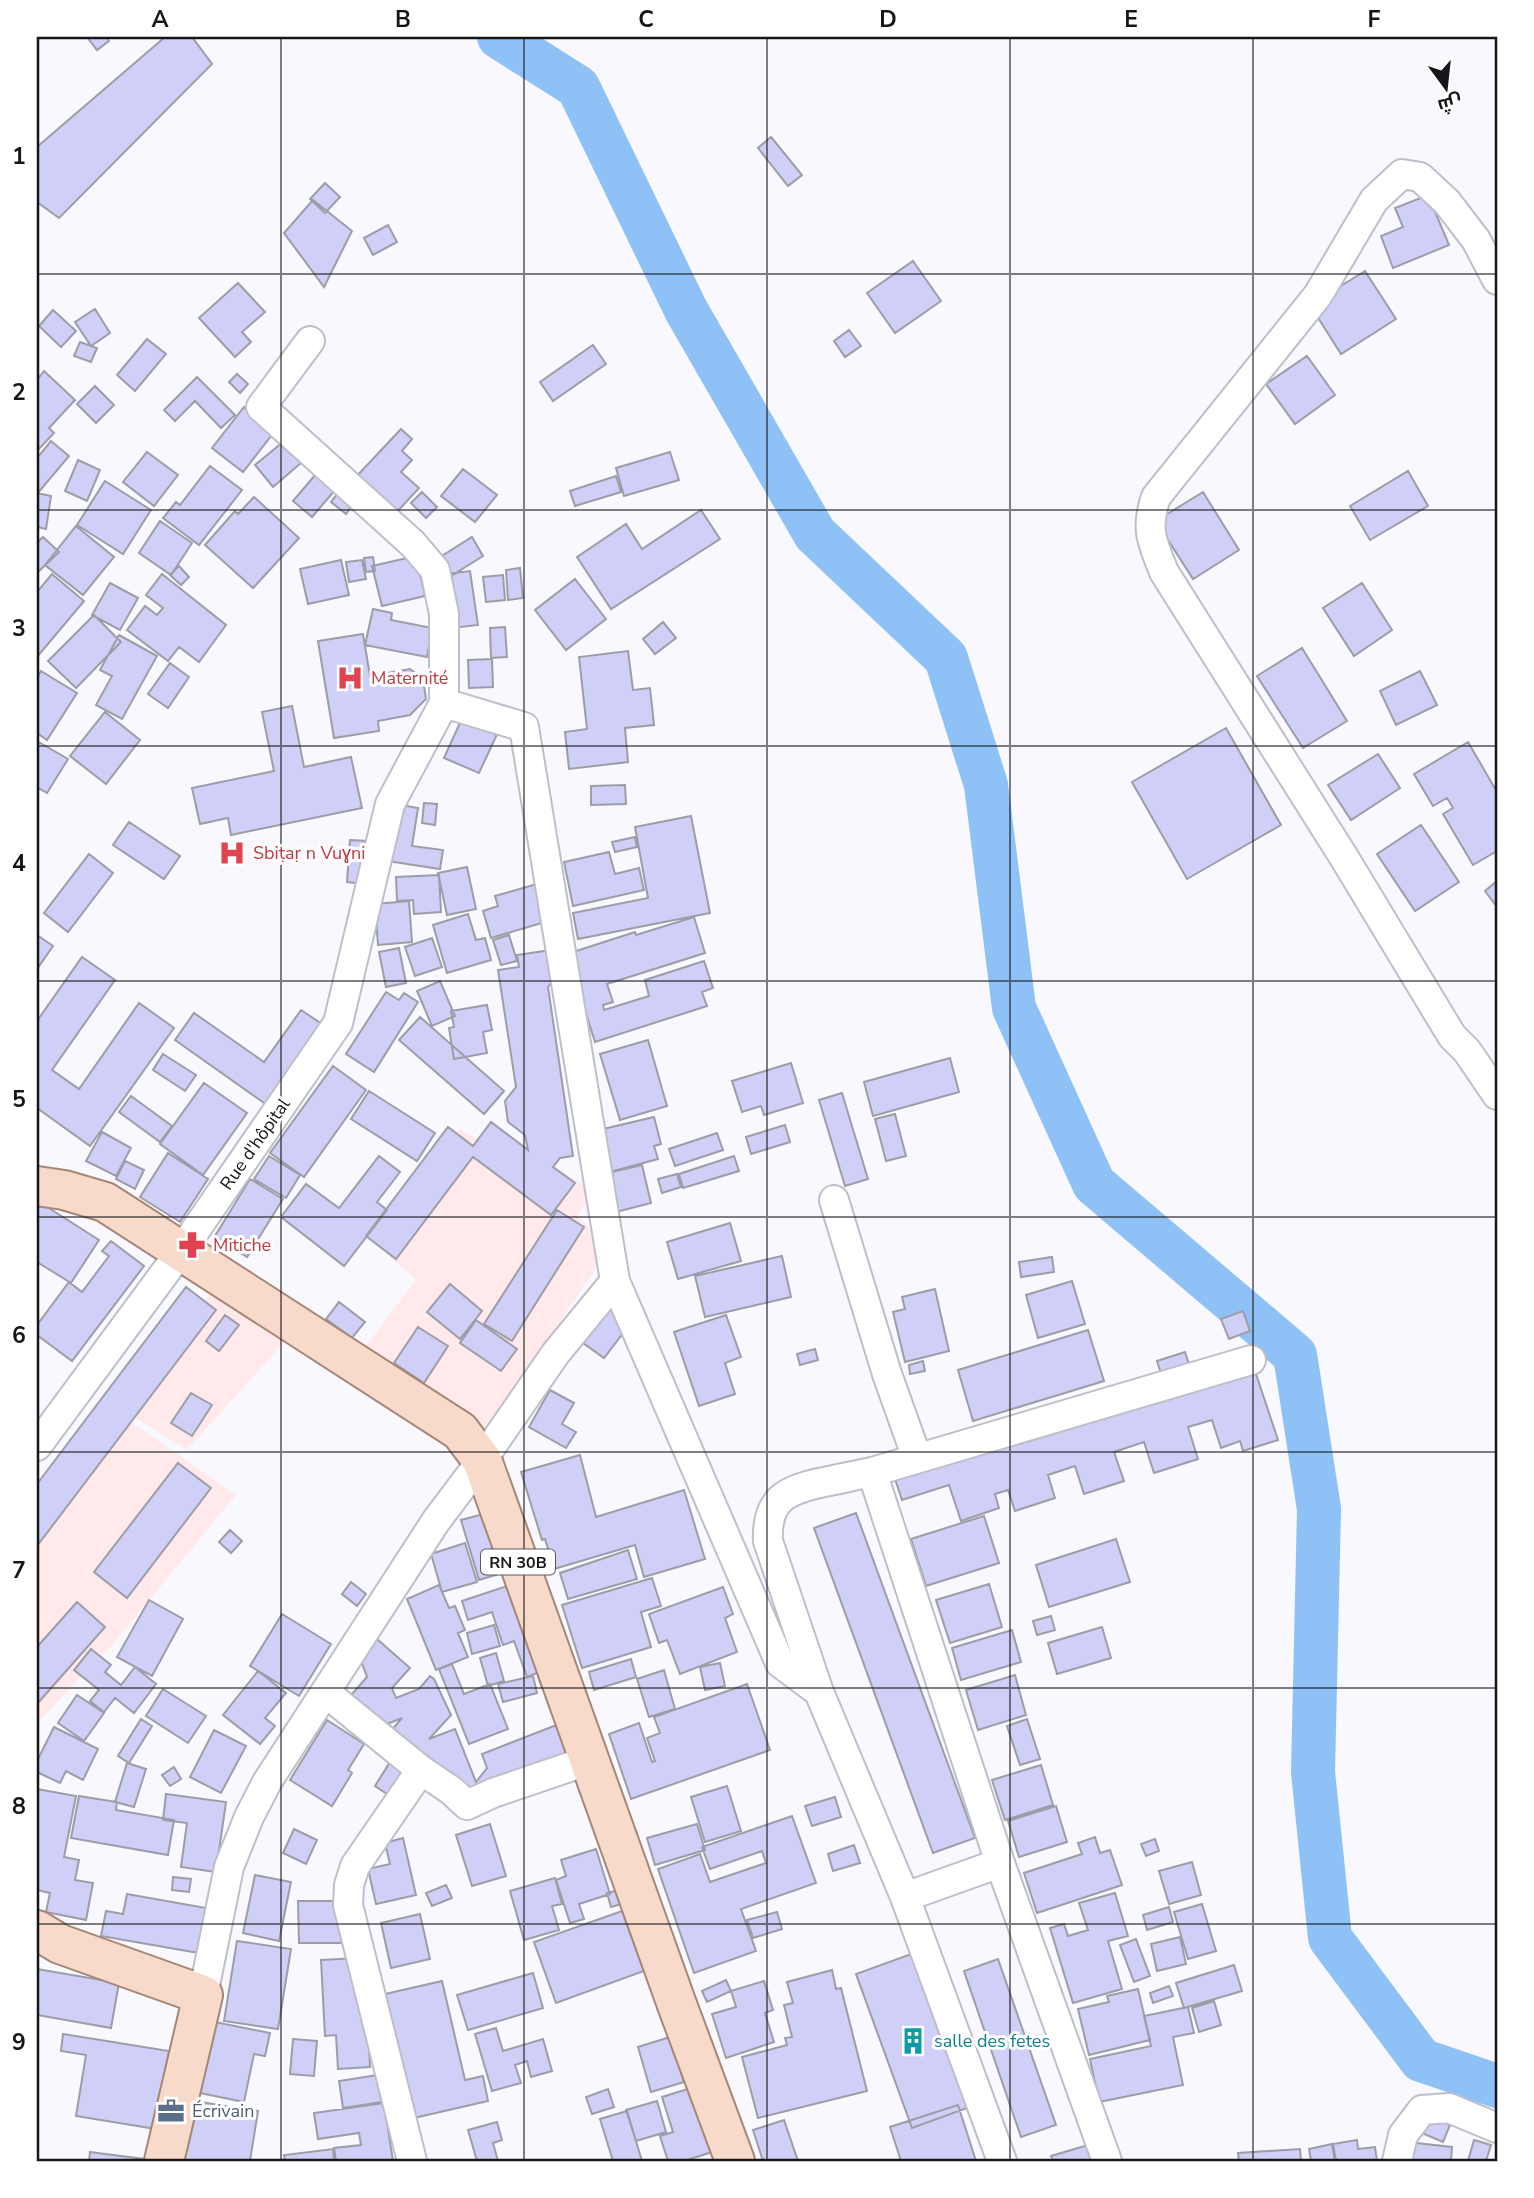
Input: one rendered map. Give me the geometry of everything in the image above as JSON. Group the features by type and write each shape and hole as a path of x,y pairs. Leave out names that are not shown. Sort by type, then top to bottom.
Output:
{"main road":[{"name":"RN 30B","path":"37,1186 64,1189 105,1202 460,1432 482,1460 735,2161"},
{"path":"37,1930 60,1944 203,1995 164,2161"}],"street":[{"path":"1497,280 1476,240 1447,202 1420,177 1402,174 1374,200 1318,295 1156,497 1149,516 1152,540 1164,572 1345,859 1452,1037 1467,1051 1497,1095"},
{"path":"310,341 261,407 413,544 435,570 444,614 444,703 524,727 615,1281 780,1662 819,1692"},
{"name":"Rue d'hôpital","path":"37,1446 181,1251 338,1023 390,804 444,703"},
{"path":"834,1199 887,1374 917,1458"},
{"path":"203,1995 229,1867 249,1817 267,1782 436,1521 556,1353 615,1281"},
{"path":"1002,2161 905,1898 819,1692 768,1541 767,1528 771,1513 780,1498 796,1489 872,1472 1251,1360"},
{"path":"872,1472 1000,1863 1107,2161"},
{"path":"325,1692 467,1805 493,1793 590,1760"},
{"path":"412,2161 348,1905 349,1885 355,1866 421,1770"},
{"path":"905,1898 1000,1863"},
{"path":"1397,2161 1404,2135 1422,2110 1449,2108 1497,2128"}],"shaded area":[{"path":"460,1129 491,1148 500,1129 593,1192 577,1216 603,1241 601,1261 484,1434 366,1346 416,1280 384,1251"},
{"path":"214,1290 286,1340 187,1450 120,1408"},
{"path":"119,1414 236,1495 113,1644 37,1723 37,1536"}],"building":[{"path":"87,37 106,37 109,41 97,50"},
{"path":"165,37 192,37 212,64 59,218 37,202 37,147"},
{"path":"771,137 802,175 788,186 758,148"},
{"path":"325,183 340,197 325,213 310,199"},
{"path":"1428,195 1449,245 1393,268 1381,236 1403,227 1395,208"},
{"path":"313,200 352,231 324,287 284,233"},
{"path":"388,225 397,242 373,255 364,238"},
{"path":"913,261 941,301 895,333 867,293"},
{"path":"1365,271 1396,319 1341,354 1310,305"},
{"path":"238,283 265,312 242,332 251,342 235,357 199,318"},
{"path":"95,309 110,333 91,346 75,322"},
{"path":"53,310 76,331 61,347 39,326"},
{"path":"849,330 861,346 845,357 834,341"},
{"path":"147,339 166,354 135,391 117,375"},
{"path":"80,342 97,348 91,362 74,356"},
{"path":"593,345 606,364 553,401 540,382"},
{"path":"1307,356 1335,395 1295,424 1266,384"},
{"path":"44,371 75,400 49,428 54,433 37,451 37,380"},
{"path":"237,374 248,384 240,393 229,382"},
{"path":"197,377 235,415 221,428 195,401 175,421 164,410"},
{"path":"95,386 114,405 96,423 77,404"},
{"path":"244,407 275,431 243,472 212,448"},
{"path":"401,429 412,439 402,451 412,460 401,472 419,488 394,515 355,478"},
{"path":"51,441 69,456 37,494 37,458"},
{"path":"283,442 301,463 273,487 255,465"},
{"path":"147,452 178,475 154,506 123,482"},
{"path":"670,452 679,480 624,496 616,468"},
{"path":"78,460 100,470 87,501 65,491"},
{"path":"210,466 242,490 199,545 163,518 176,502 180,505"},
{"path":"463,469 497,495 475,522 441,496"},
{"path":"1408,471 1428,506 1370,540 1350,506"},
{"path":"316,474 335,490 312,517 293,501"},
{"path":"616,476 621,492 575,506 570,491"},
{"path":"105,481 151,510 123,554 77,525"},
{"path":"342,488 356,500 346,514 331,502"},
{"path":"422,492 437,507 426,518 411,503"},
{"path":"1203,492 1239,550 1193,579 1156,521"},
{"path":"37,493 51,496 46,529 37,527"},
{"path":"254,497 299,538 253,588 205,545 235,511 238,514"},
{"path":"701,510 720,539 611,609 577,557 626,524 642,549"},
{"path":"160,521 192,543 171,575 139,553"},
{"path":"76,526 114,557 83,595 45,565"},
{"path":"43,537 59,552 38,572 37,543"},
{"path":"472,537 483,556 451,576 440,557"},
{"path":"416,556 425,596 382,606 372,566"},
{"path":"373,557 375,571 366,572 364,558"},
{"path":"341,560 349,595 308,604 300,569"},
{"path":"362,560 366,579 349,582 346,562"},
{"path":"179,566 189,577 181,585 170,575"},
{"path":"520,568 523,598 508,600 506,570"},
{"path":"470,571 478,625 453,628 446,574"},
{"path":"52,574 84,601 37,657 37,592"},
{"path":"162,574 226,625 199,662 179,647 168,661 127,630 145,606 157,615 163,608 146,595"},
{"path":"503,575 505,600 486,602 483,577"},
{"path":"575,579 606,619 566,650 535,610"},
{"path":"110,583 138,598 120,630 92,615"},
{"path":"1362,583 1392,630 1354,656 1323,608"},
{"path":"373,609 392,613 391,620 432,628 427,657 365,645"},
{"path":"94,615 121,642 76,688 48,661"},
{"path":"663,622 676,638 655,654 643,639"},
{"path":"505,627 507,657 491,658 490,628"},
{"path":"363,634 370,676 410,669 423,679 426,699 410,715 378,721 379,731 334,738 318,641"},
{"path":"119,635 157,656 122,719 96,705 112,676 100,670"},
{"path":"1302,648 1347,721 1303,748 1257,676"},
{"path":"628,651 633,690 650,688 654,725 625,728 628,762 569,769 565,732 587,729 579,657"},
{"path":"492,659 493,687 469,688 468,660"},
{"path":"170,663 189,677 168,708 148,694"},
{"path":"41,671 77,693 47,740 37,733 37,678"},
{"path":"1420,671 1437,705 1396,725 1380,691"},
{"path":"292,706 304,767 351,757 362,808 231,835 228,818 200,824 192,788 274,771 262,712"},
{"path":"105,712 140,740 106,784 70,756"},
{"path":"464,714 499,730 479,773 444,758"},
{"path":"1226,728 1281,825 1187,879 1132,782"},
{"path":"37,741 68,759 47,793 38,788 37,791"},
{"path":"1468,742 1497,792 1497,851 1473,865 1443,814 1453,808 1447,798 1433,806 1414,774"},
{"path":"1378,754 1400,788 1351,820 1328,785"},
{"path":"625,785 626,804 591,805 591,786"},
{"path":"424,803 437,804 435,825 422,823"},
{"path":"395,804 418,808 412,846 443,850 440,869 387,861"},
{"path":"691,816 710,913 578,939 573,913 648,898 635,827"},
{"path":"129,822 180,856 164,879 113,845"},
{"path":"1421,825 1459,882 1415,911 1377,854"},
{"path":"635,837 637,847 615,852 612,842"},
{"path":"350,840 368,841 365,884 347,882"},
{"path":"609,852 615,874 639,868 644,890 573,906 564,862"},
{"path":"89,854 113,873 68,932 44,913"},
{"path":"467,867 476,909 447,915 438,873"},
{"path":"439,875 441,912 414,914 413,900 397,901 396,877"},
{"path":"1497,881 1497,907 1485,891"},
{"path":"537,884 548,921 491,938 483,911 498,906 495,896"},
{"path":"409,901 412,942 378,945 375,904"},
{"path":"468,914 476,940 485,938 491,960 447,973 433,925"},
{"path":"694,917 705,953 607,984 613,1002 603,1005 604,1010 649,996 645,980 704,961 713,988 702,992 707,1006 595,1042 567,954 635,932 636,935"},
{"path":"37,935 53,946 37,969"},
{"path":"509,935 517,961 501,965 493,940"},
{"path":"432,938 442,967 415,976 405,947"},
{"path":"399,948 406,983 386,987 379,952"},
{"path":"551,950 555,978 548,987 573,1156 560,1158 553,1167 575,1183 551,1215 473,1157 396,1259 366,1236 448,1127 473,1146 491,1122 528,1150 525,1135 508,1122 505,1101 516,1087 498,970 519,967 517,955"},
{"path":"82,957 115,980 52,1070 79,1089 139,1003 174,1028 90,1146 37,1108 37,1021"},
{"path":"440,981 455,1016 432,1026 417,991"},
{"path":"386,992 399,1000 404,993 418,1002 374,1072 346,1054"},
{"path":"487,1005 492,1030 483,1032 487,1053 454,1059 449,1028 454,1027 451,1011"},
{"path":"301,1010 331,1030 274,1110 175,1040 194,1013 264,1062"},
{"path":"420,1017 504,1091 484,1114 399,1040"},
{"path":"648,1040 667,1106 620,1120 600,1054"},
{"path":"163,1054 196,1075 185,1091 153,1070"},
{"path":"950,1058 959,1092 873,1116 864,1082"},
{"path":"791,1063 803,1103 764,1115 761,1106 742,1112 732,1081"},
{"path":"333,1066 366,1090 304,1177 270,1153"},
{"path":"204,1083 247,1113 203,1175 160,1144"},
{"path":"369,1091 435,1133 417,1161 351,1119"},
{"path":"842,1093 868,1179 845,1186 819,1100"},
{"path":"131,1096 172,1126 160,1142 119,1112"},
{"path":"895,1114 906,1156 886,1161 875,1119"},
{"path":"654,1117 661,1144 654,1146 658,1159 610,1172 599,1130"},
{"path":"785,1125 790,1142 751,1154 746,1137"},
{"path":"102,1132 131,1148 116,1176 86,1161"},
{"path":"717,1133 723,1150 675,1166 669,1149"},
{"path":"168,1153 208,1179 180,1222 140,1197"},
{"path":"269,1156 300,1175 286,1198 254,1179"},
{"path":"379,1156 400,1172 377,1202 387,1210 344,1266 281,1217 306,1184 339,1208"},
{"path":"734,1156 739,1171 683,1188 679,1174"},
{"path":"125,1161 144,1170 135,1189 116,1179"},
{"path":"642,1165 651,1203 612,1213 603,1174"},
{"path":"677,1174 681,1187 662,1193 658,1179"},
{"path":"250,1179 283,1199 247,1257 215,1236"},
{"path":"41,1203 99,1240 71,1283 37,1262 37,1210"},
{"path":"557,1210 584,1227 512,1341 484,1324"},
{"path":"730,1223 741,1261 678,1279 667,1242"},
{"path":"111,1241 144,1266 72,1361 37,1335 37,1325 69,1282 82,1292 109,1256 102,1251"},
{"path":"782,1256 791,1297 705,1317 695,1276"},
{"path":"1052,1257 1054,1272 1021,1277 1019,1262"},
{"path":"1072,1281 1085,1324 1038,1338 1026,1295"},
{"path":"450,1284 482,1311 460,1339 427,1312"},
{"path":"186,1287 216,1310 37,1546 37,1484"},
{"path":"935,1289 949,1351 905,1362 893,1312 905,1309 902,1297"},
{"path":"339,1302 365,1322 352,1338 326,1319"},
{"path":"608,1309 630,1324 604,1358 583,1343"},
{"path":"1243,1311 1250,1331 1229,1339 1221,1319"},
{"path":"225,1315 239,1325 219,1351 206,1341"},
{"path":"726,1315 741,1357 725,1363 735,1394 699,1406 674,1332"},
{"path":"476,1320 517,1349 501,1371 460,1343"},
{"path":"418,1327 448,1346 424,1383 394,1363"},
{"path":"1088,1330 1104,1381 973,1421 958,1370"},
{"path":"815,1349 818,1360 800,1365 797,1354"},
{"path":"1185,1352 1190,1367 1162,1377 1157,1361"},
{"path":"923,1361 925,1371 910,1374 909,1365"},
{"path":"1253,1365 1278,1440 1243,1451 1240,1441 1221,1448 1212,1420 1188,1427 1198,1459 1154,1473 1144,1442 1114,1452 1124,1481 1084,1494 1075,1466 1048,1475 1055,1498 1015,1511 1008,1490 995,1494 999,1508 961,1521 949,1485 902,1500 894,1476 976,1449 978,1455"},
{"path":"550,1390 574,1403 562,1424 576,1432 566,1448 529,1427"},
{"path":"191,1393 212,1405 192,1436 171,1423"},
{"path":"580,1455 596,1517 684,1490 705,1559 644,1577 635,1545 554,1569 521,1472"},
{"path":"178,1463 211,1488 127,1598 94,1572"},
{"path":"491,1512 509,1571 479,1580 461,1520"},
{"path":"856,1513 975,1838 933,1853 814,1528"},
{"path":"984,1516 999,1563 926,1586 911,1539"},
{"path":"230,1530 242,1541 231,1553 219,1542"},
{"path":"1116,1539 1130,1582 1049,1607 1036,1565"},
{"path":"465,1543 477,1582 442,1592 431,1554"},
{"path":"628,1550 637,1579 568,1599 560,1573"},
{"path":"652,1578 661,1606 641,1612 651,1647 582,1668 562,1605"},
{"path":"351,1582 366,1594 357,1606 342,1594"},
{"path":"519,1582 553,1685 542,1688 537,1673 527,1677 514,1641 503,1645 492,1612 468,1620 462,1601"},
{"path":"989,1584 1002,1627 950,1643 936,1600"},
{"path":"439,1585 449,1608 455,1606 465,1630 458,1633 468,1657 436,1670 407,1599"},
{"path":"723,1587 733,1614 725,1618 737,1652 680,1674 667,1640 659,1643 649,1614"},
{"path":"149,1600 183,1619 152,1676 117,1657"},
{"path":"77,1602 105,1627 37,1704 37,1647"},
{"path":"282,1614 331,1644 299,1696 250,1666"},
{"path":"1051,1616 1055,1630 1037,1635 1033,1621"},
{"path":"494,1625 500,1646 472,1654 467,1633"},
{"path":"1102,1627 1111,1658 1057,1674 1048,1643"},
{"path":"1012,1630 1021,1662 961,1680 952,1648"},
{"path":"377,1639 410,1668 392,1688 396,1698 419,1689 430,1676 434,1679 451,1715 429,1739 455,1729 476,1782 487,1768 482,1754 559,1724 578,1754 465,1798 390,1732 402,1718 377,1728 346,1701 367,1677 360,1658"},
{"path":"91,1649 111,1665 105,1672 121,1685 135,1667 156,1684 134,1713 115,1698 104,1712 90,1701 99,1690 74,1670"},
{"path":"496,1653 504,1681 488,1686 480,1658"},
{"path":"631,1659 636,1677 594,1690 589,1672"},
{"path":"720,1663 725,1686 705,1690 700,1667"},
{"path":"452,1664 464,1694 490,1684 508,1729 469,1744 439,1669"},
{"path":"664,1670 675,1709 649,1717 637,1679"},
{"path":"258,1671 286,1693 265,1718 275,1726 260,1744 223,1715"},
{"path":"1015,1675 1026,1715 978,1730 966,1690"},
{"path":"533,1676 537,1693 503,1702 498,1684"},
{"path":"747,1684 770,1750 631,1799 609,1734 639,1723 652,1762 655,1761 647,1738 660,1733 654,1717"},
{"path":"163,1689 206,1716 188,1743 146,1716"},
{"path":"77,1695 104,1713 84,1741 58,1723"},
{"path":"141,1719 152,1726 129,1763 118,1756"},
{"path":"1027,1719 1040,1759 1020,1765 1007,1726"},
{"path":"327,1720 364,1744 348,1770 352,1773 332,1806 290,1780"},
{"path":"54,1727 98,1749 83,1780 66,1771 60,1783 37,1772 37,1761"},
{"path":"214,1730 246,1746 221,1793 190,1777"},
{"path":"390,1762 408,1774 393,1798 375,1786"},
{"path":"127,1763 146,1769 134,1807 115,1802"},
{"path":"1041,1765 1053,1805 1005,1820 992,1780"},
{"path":"174,1767 181,1779 170,1786 162,1775"},
{"path":"727,1786 741,1831 705,1842 691,1797"},
{"path":"37,1789 76,1796 64,1857 79,1860 75,1880 93,1883 86,1920 46,1912 50,1893 37,1890"},
{"path":"166,1794 226,1802 216,1872 181,1867 187,1823 163,1820"},
{"path":"79,1796 117,1802 116,1810 174,1820 168,1855 71,1838"},
{"path":"835,1797 841,1817 812,1826 805,1806"},
{"path":"1056,1806 1067,1842 1019,1857 1008,1821"},
{"path":"792,1816 816,1883 741,1909 756,1951 694,1973 658,1869 700,1854 710,1882 766,1863 762,1851 710,1869 702,1847"},
{"path":"490,1824 506,1876 472,1886 456,1835"},
{"path":"697,1824 705,1850 655,1865 647,1838"},
{"path":"294,1829 317,1840 306,1864 283,1853"},
{"path":"1095,1837 1100,1853 1110,1850 1122,1885 1037,1913 1024,1873 1082,1854 1078,1843"},
{"path":"403,1838 416,1895 376,1904 368,1869 390,1864 385,1843"},
{"path":"1155,1839 1159,1851 1146,1856 1141,1844"},
{"path":"854,1845 860,1863 833,1871 828,1854"},
{"path":"596,1849 610,1894 579,1904 584,1919 570,1923 556,1880 566,1876 561,1860"},
{"path":"1192,1862 1201,1895 1169,1904 1159,1871"},
{"path":"255,1875 291,1882 279,1941 243,1933"},
{"path":"173,1877 191,1879 189,1892 172,1890"},
{"path":"555,1878 562,1904 552,1906 559,1930 524,1940 510,1891"},
{"path":"446,1885 452,1898 432,1906 426,1893"},
{"path":"627,1888 631,1901 611,1907 607,1893"},
{"path":"1115,1893 1128,1936 1108,1941 1122,1989 1073,2003 1050,1928 1064,1924 1068,1936 1088,1930 1079,1903"},
{"path":"127,1894 206,1908 199,1953 101,1936 106,1911 123,1914"},
{"path":"298,1901 340,1901 349,1943 299,1943"},
{"path":"1202,1904 1216,1951 1188,1959 1174,1912"},
{"path":"1169,1907 1173,1922 1147,1930 1143,1915"},
{"path":"622,1911 644,1971 556,2003 534,1942"},
{"path":"777,1912 782,1929 753,1938 747,1920"},
{"path":"420,1914 430,1959 391,1968 381,1923"},
{"path":"1180,1937 1186,1964 1157,1971 1151,1944"},
{"path":"1136,1939 1150,1976 1134,1982 1120,1945"},
{"path":"237,1941 291,1949 278,2029 224,2021"},
{"name":"salle des fetes","path":"914,1953 970,2107 912,2128 856,1974"},
{"path":"358,1958 367,2011 370,2067 338,2069 336,2035 325,2036 321,1960"},
{"path":"998,1959 1056,2125 1021,2137 964,1971"},
{"path":"1234,1965 1242,1991 1184,2008 1176,1983"},
{"path":"37,1969 119,1983 111,2028 37,2015"},
{"path":"832,1970 836,1989 841,1988 867,2091 758,2118 742,2057 787,2045 785,2038 792,2037 784,2005 793,2003 787,1982"},
{"path":"533,1973 543,2008 468,2030 457,1995"},
{"path":"726,1980 731,1991 707,2002 702,1991"},
{"path":"442,1981 465,2080 483,2076 488,2101 414,2118 385,1994"},
{"path":"764,1981 773,2010 765,2013 774,2042 726,2058 712,2014 736,2007 731,1991"},
{"path":"1169,1986 1173,1996 1153,2003 1150,1993"},
{"path":"1138,1989 1150,2040 1089,2055 1078,2009 1109,2002 1107,1996"},
{"path":"1214,2001 1221,2025 1199,2032 1192,2008"},
{"path":"1188,2007 1194,2033 1173,2037 1183,2085 1099,2102 1090,2059 1151,2046 1144,2016"},
{"path":"215,2022 270,2033 265,2056 254,2054 244,2102 200,2093"},
{"path":"496,2028 503,2051 543,2039 552,2071 531,2077 527,2061 515,2065 521,2083 492,2091 475,2034"},
{"path":"63,2034 169,2051 156,2129 76,2116 86,2055 61,2051"},
{"path":"670,2037 684,2082 651,2092 638,2047"},
{"path":"293,2039 317,2041 314,2076 290,2074"},
{"path":"378,2075 382,2102 343,2108 339,2081"},
{"path":"691,2088 712,2152 684,2161 668,2161 660,2136 673,2132 662,2097"},
{"path":"608,2089 614,2107 592,2114 586,2097"},
{"path":"194,2101 258,2111 250,2161 184,2161"},
{"path":"657,2101 666,2132 636,2141 626,2110"},
{"path":"384,2103 393,2161 336,2161 334,2148 361,2145 359,2133 318,2139 314,2113"},
{"path":"958,2105 976,2161 901,2161 890,2127"},
{"path":"627,2111 642,2161 613,2161 600,2119"},
{"path":"1424,2114 1450,2125 1443,2142 1417,2131"},
{"path":"784,2120 798,2161 763,2161 753,2130"},
{"path":"497,2122 502,2140 493,2143 498,2161 477,2161 468,2130"},
{"path":"1357,2140 1358,2149 1375,2147 1377,2161 1336,2161 1333,2144"},
{"path":"1474,2140 1491,2145 1486,2161 1468,2161"},
{"path":"1407,2142 1452,2147 1451,2161 1405,2161"},
{"path":"1332,2144 1335,2161 1311,2161 1309,2149"},
{"path":"1088,2145 1093,2161 1053,2161 1051,2156"},
{"path":"333,2149 334,2161 285,2161 284,2155"},
{"path":"1300,2149 1301,2161 1239,2161 1238,2153"},
{"path":"90,2152 144,2159 144,2161 89,2161"}],"waterway":[{"path":"499,37 578,87 686,310 815,534 946,658 986,785 1014,1008 1094,1184 1295,1355 1319,1509 1313,1772 1330,1938 1421,2060 1497,2086"}],"place":[{"name":"Maternité","path":"350,678"},
{"name":"Sbiṭaṛ n Vuɣni","path":"232,853"},
{"name":"Mitiche","path":"192,1245"},
{"name":"salle des fetes","path":"913,2041"},
{"name":"Écrivain","path":"171,2111"}]}
